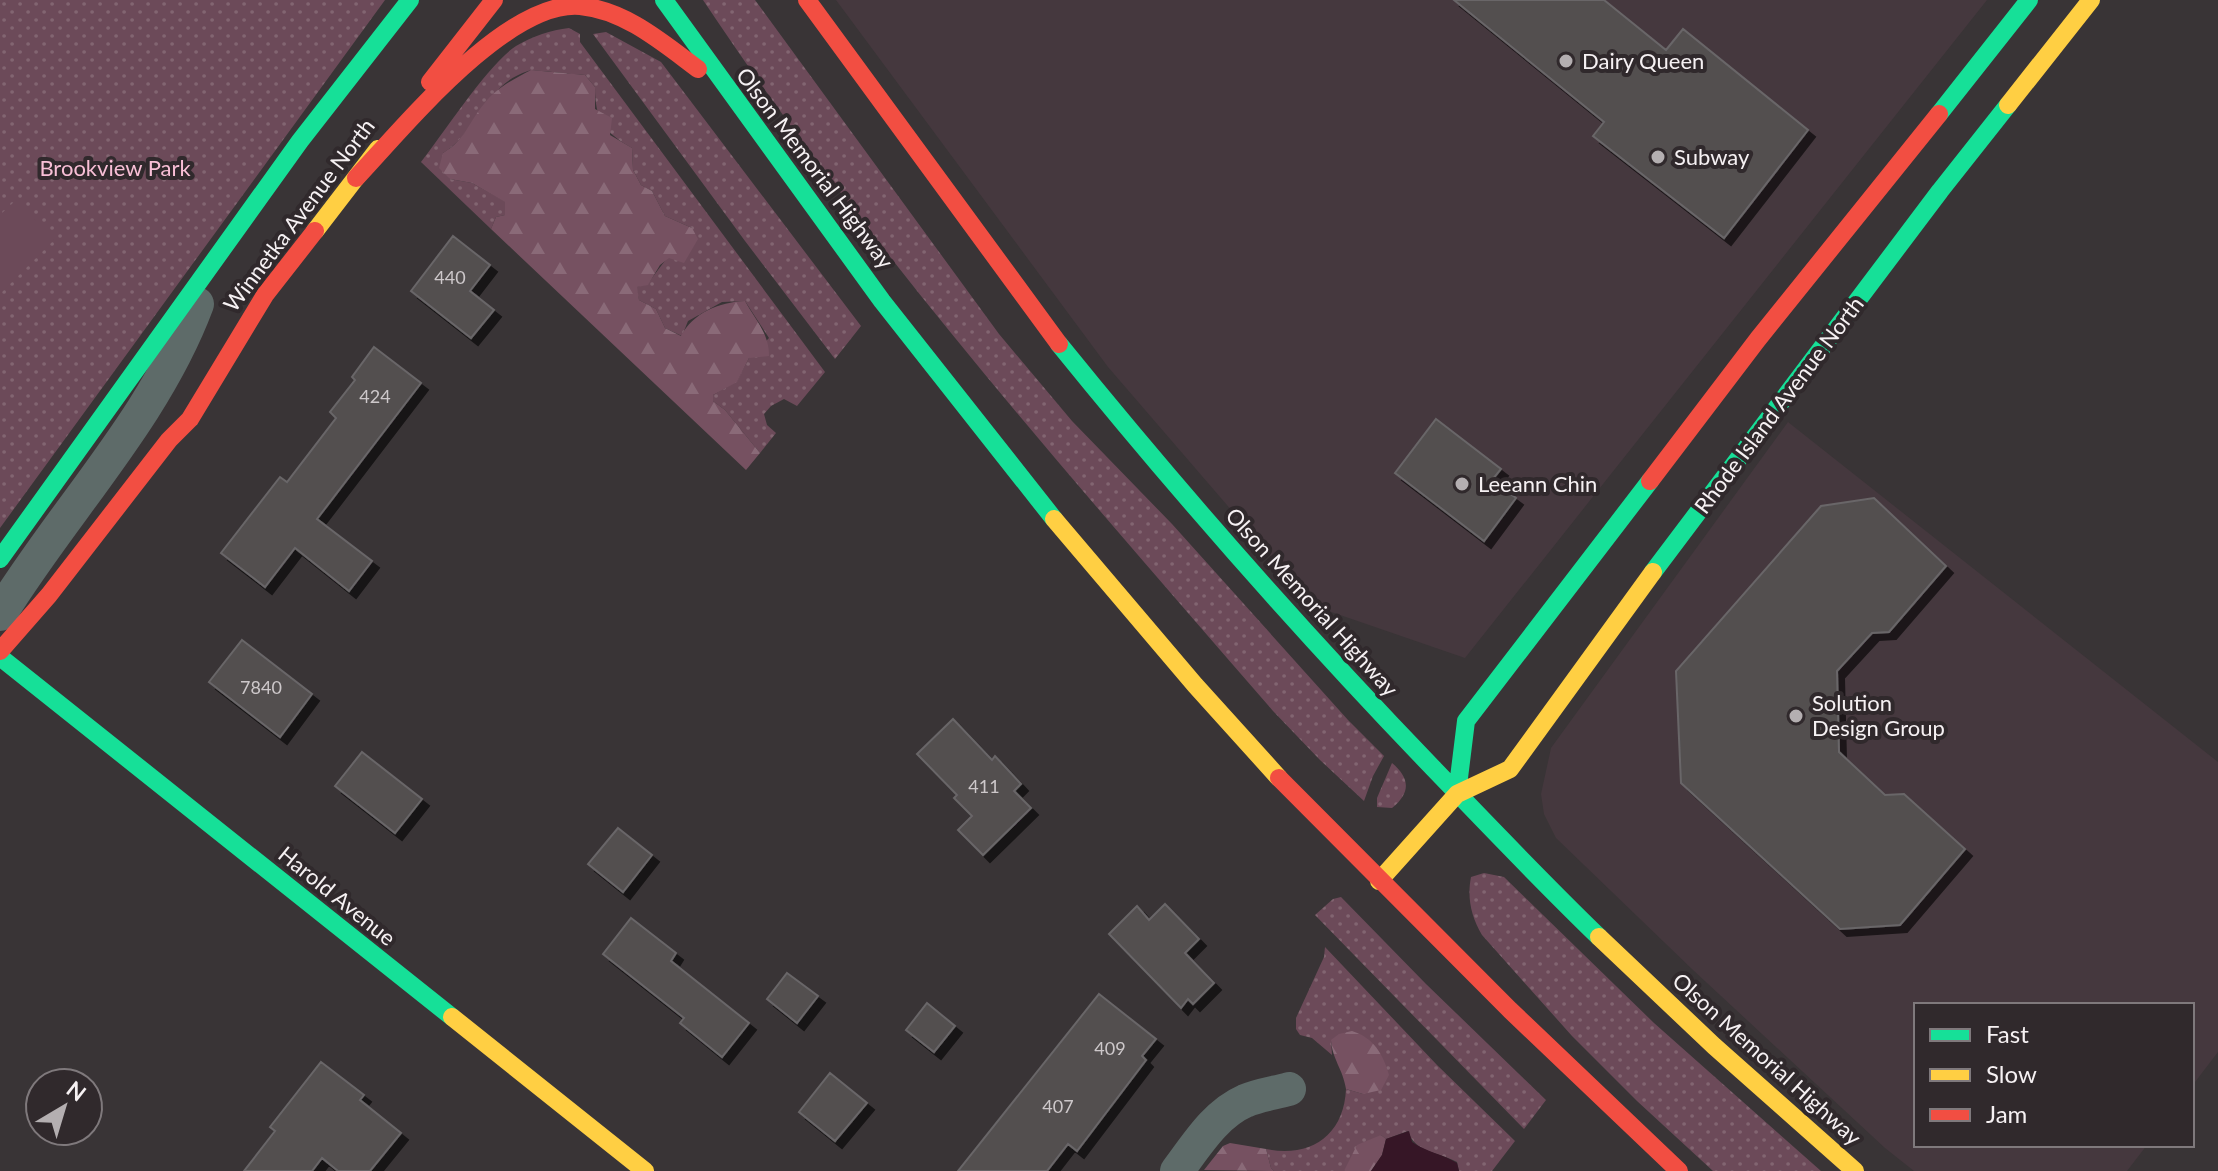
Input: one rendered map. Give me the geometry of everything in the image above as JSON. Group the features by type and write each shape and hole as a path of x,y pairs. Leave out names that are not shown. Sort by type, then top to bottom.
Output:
{"main road":[{"name":"Winnetka Avenue North","path":"0,559 300,141 410,0"},
{"name":"Winnetka Avenue North","path":"0,651 49,595 169,440 190,419 265,295 494,0"},
{"name":"Olson Memorial Highway","path":"664,0 725,89 956,398 1071,541 1259,755 1379,881 1612,1110 1679,1171"},
{"name":"Olson Memorial Highway","path":"807,0 1038,317 1157,465 1343,674 1547,887 1714,1046 1855,1171"},
{"path":"1457,794 1466,721 1758,339 2029,0"},
{"name":"Rhode Island Avenue North","path":"1379,881 1457,794 1510,769 1694,516 1940,191 2091,0"},
{"path":"356,178 454,78 496,40 527,19 552,8 586,8 629,22 725,89"},
{"name":"Harold Avenue","path":"0,657 645,1171"}],"street":[{"path":"0,614 158,387 184,338 211,266"},
{"path":"1177,1171 1210,1128 1226,1113 1244,1101 1289,1089"}],"shaded area":[{"path":"836,0 1987,0 1465,658 1314,606 1108,367"},
{"path":"1788,422 2218,762 2218,1052 2194,1083 2194,1003 1914,1003 1914,1147 2145,1147 2127,1171 1914,1171 1885,1148 1693,970 1556,838 1544,814 1541,794 1551,748"},
{"path":"1409,1131 1412,1142 1457,1163 1459,1171 1371,1171 1382,1155 1386,1139"}],"green space":[{"name":"Brookview Park","path":"0,0 385,0 0,528"},
{"path":"703,0 755,0 999,334 1072,421 1172,524 1384,756 1364,801 1273,711 977,364 835,186"},
{"path":"569,28 580,34 580,42 825,372 797,406 784,399 764,414 767,425 776,433 760,453 725,410 713,401 713,395 737,381 749,358 769,338 745,301 722,302 688,321 682,336 665,328 656,309 639,300 636,287 648,284 692,228 665,216 652,191 641,185 633,170 632,148 603,124 597,108 595,87 585,75 528,71 513,78 491,98 455,144 443,153 450,179 472,183 506,202 505,215 496,217 491,229 421,162 505,55 535,36"},
{"path":"606,32 661,62 861,326 835,359 593,34"},
{"path":"531,70 585,75 595,87 595,109 612,118 610,135 632,148 633,170 641,185 652,191 665,216 692,228 698,239 684,263 669,258 660,265 648,285 637,287 639,300 656,309 665,328 681,336 700,315 716,306 735,302 745,301 761,327 769,356 749,358 737,382 713,395 713,401 725,410 760,453 746,470 491,229 496,217 505,215 505,202 472,183 450,179 439,168 443,153 462,136 489,98"},
{"path":"16,200 54,240 0,294 0,215"},
{"path":"1392,763 1405,780 1403,797 1392,808 1377,807 1377,798"},
{"path":"1484,873 1504,877 1654,1023 1821,1171 1713,1171 1572,1036 1482,935 1475,921 1469,892 1471,877"},
{"path":"1341,897 1546,1100 1524,1129 1315,915 1333,899"},
{"path":"1325,947 1437,1065 1515,1141 1492,1171 1459,1171 1457,1162 1422,1148 1408,1131 1386,1139 1381,1135 1344,1171 1274,1171 1271,1168 1266,1149 1297,1150 1322,1140 1339,1119 1346,1089 1363,1094 1331,1040 1332,1055 1312,1038 1300,1035 1296,1029 1296,1018 1324,957"},
{"path":"1352,1031 1372,1042 1384,1060 1389,1075 1381,1090 1363,1094 1346,1089 1331,1040"},
{"path":"1381,1135 1386,1139 1382,1155 1371,1171 1344,1171 1357,1145"},
{"path":"1230,1143 1266,1149 1274,1171 1204,1170 1223,1146"}],"building":[{"path":"1454,0 1604,0 1666,50 1683,29 1808,130 1724,238 1593,136 1604,122"},
{"path":"453,236 490,265 470,291 494,310 471,338 411,291"},
{"path":"374,347 421,383 317,519 372,561 349,591 295,548 265,587 221,553 280,477 287,482 336,418 330,412 355,380 352,377"},
{"path":"1436,419 1501,469 1492,480 1516,498 1484,541 1395,473"},
{"path":"1874,498 1946,566 1889,632 1872,633 1837,671 1839,752 1885,795 1904,794 1965,849 1900,925 1840,929 1681,783 1676,671 1821,506"},
{"path":"242,640 312,694 280,737 209,682"},
{"path":"953,719 992,760 995,756 1021,784 1014,791 1031,808 983,855 958,830 972,816 954,798 957,795 917,754"},
{"path":"362,752 422,799 395,833 335,786"},
{"path":"618,828 652,855 623,892 588,864"},
{"path":"1165,904 1199,939 1185,953 1214,983 1193,1004 1188,999 1181,1008 1109,934 1137,906 1149,920"},
{"path":"631,918 676,953 671,961 749,1023 722,1057 680,1023 684,1018 603,954"},
{"path":"787,973 818,996 797,1023 767,999"},
{"path":"1099,994 1156,1039 1142,1056 1146,1060 1077,1151 1068,1144 1047,1171 958,1171"},
{"path":"927,1003 955,1026 934,1052 906,1030"},
{"path":"321,1062 364,1095 360,1100 401,1133 370,1171 338,1171 322,1158 312,1171 244,1171 275,1131 270,1127"},
{"path":"830,1073 867,1103 835,1141 799,1112"}],"traffic: fast":[{"path":"0,559 300,141 410,0"},
{"path":"664,0 882,301 1054,519"},
{"path":"1939,114 2029,0"},
{"path":"1653,572 2008,105"},
{"path":"1059,344 1288,613 1384,717 1599,937"},
{"path":"1457,794 1466,721 1650,481"},
{"path":"0,657 452,1017"}],"traffic: slow":[{"path":"2008,105 2091,0"},
{"path":"315,231 378,149"},
{"path":"1054,519 1195,685 1279,778"},
{"path":"1379,881 1457,794 1510,769 1653,572"},
{"path":"1599,937 1714,1046 1855,1171"},
{"path":"452,1017 645,1171"}],"traffic: jam":[{"path":"430,82 494,0"},
{"path":"807,0 1059,344"},
{"path":"356,178 458,71 521,23 551,10 580,6 612,14 643,29 698,69"},
{"path":"1650,481 1758,339 1939,114"},
{"path":"0,651 49,595 169,440 190,419 265,295 315,231"},
{"path":"1279,778 1510,1010 1679,1171"}],"place":[{"name":"Dairy Queen","path":"1566,61"},
{"name":"Subway","path":"1658,157"},
{"name":"Leeann Chin","path":"1462,484"},
{"name":"Solution Design Group","path":"1796,716"}]}
